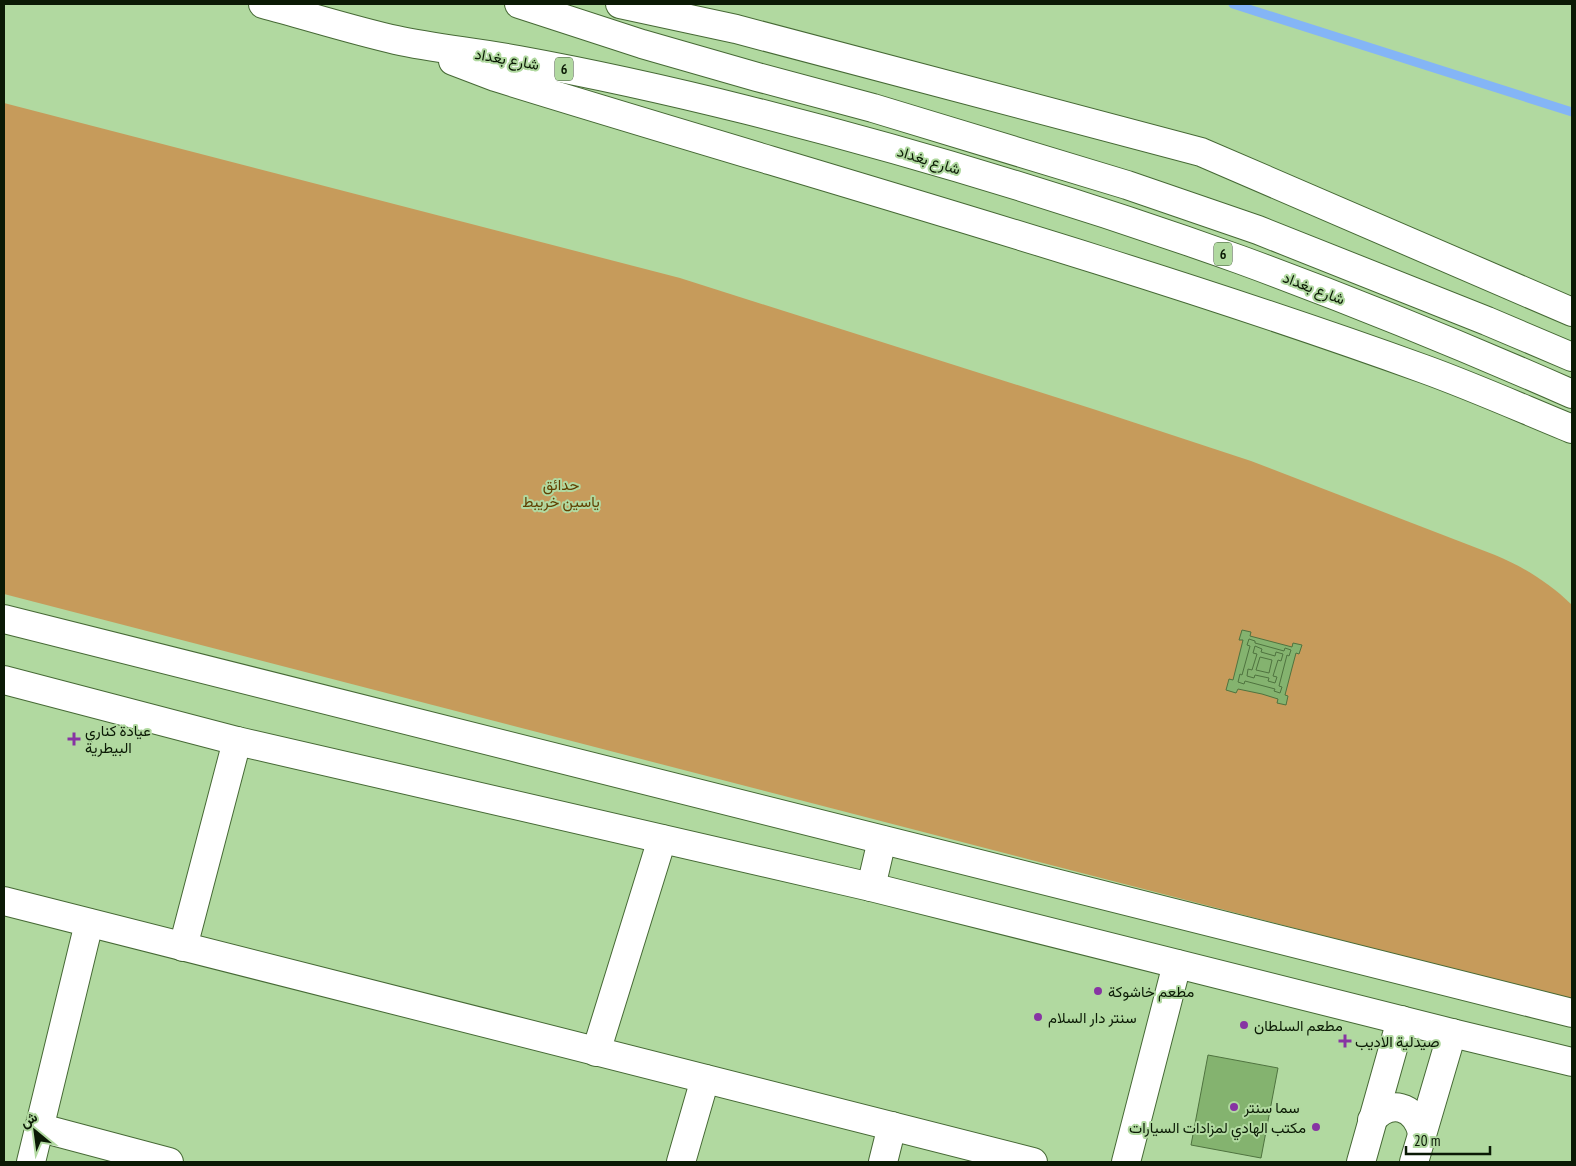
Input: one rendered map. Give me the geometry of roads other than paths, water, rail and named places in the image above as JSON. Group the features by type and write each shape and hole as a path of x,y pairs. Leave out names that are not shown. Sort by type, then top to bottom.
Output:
{"main road":[{"name":"شارع بغداد","path":"263,4 398,40 517,60 635,84 863,140 1115,217 1240,260 1364,306 1572,394"},
{"name":"6","path":"518,4 642,44 873,108 1118,182 1258,230 1572,356"},
{"path":"620,4 736,29 1201,152 1572,312"},
{"path":"398,40 495,77 1018,235 1270,315 1428,370 1572,429"},
{"path":"4,619 1572,1013"},
{"path":"4,680 237,741 871,886 1572,1062"},
{"path":"182,947 237,741"},
{"path":"596,1052 662,839"},
{"path":"871,886 882,840"},
{"path":"4,901 1033,1162"},
{"path":"31,1162 41,1128 89,923"},
{"path":"1126,1162 1177,964"},
{"path":"1361,1162 1401,1020"},
{"path":"1414,1162 1452,1033"},
{"path":"681,1162 705,1079"},
{"path":"1372,1120 1384,1109 1392,1107 1401,1108 1415,1116 1422,1132"},
{"path":"883,1162 892,1126"},
{"path":"41,1128 169,1162"}],"waterway":[{"path":"1233,4 1572,112"}],"place":[{"name":"عيادة كناري البيطرية","path":"74,739"},
{"name":"مطعم خاشوكة","path":"1098,991"},
{"name":"سنتر دار السلام","path":"1038,1017"},
{"name":"مطعم السلطان","path":"1244,1025"},
{"name":"صيدلية الاديب","path":"1345,1041"},
{"name":"سما سنتر","path":"1234,1107"},
{"name":"مكتب الهادي لمزادات السيارات","path":"1316,1127"}],"park label":[{"name":"حدائق ياسين خريبط","path":"561,492"}]}
